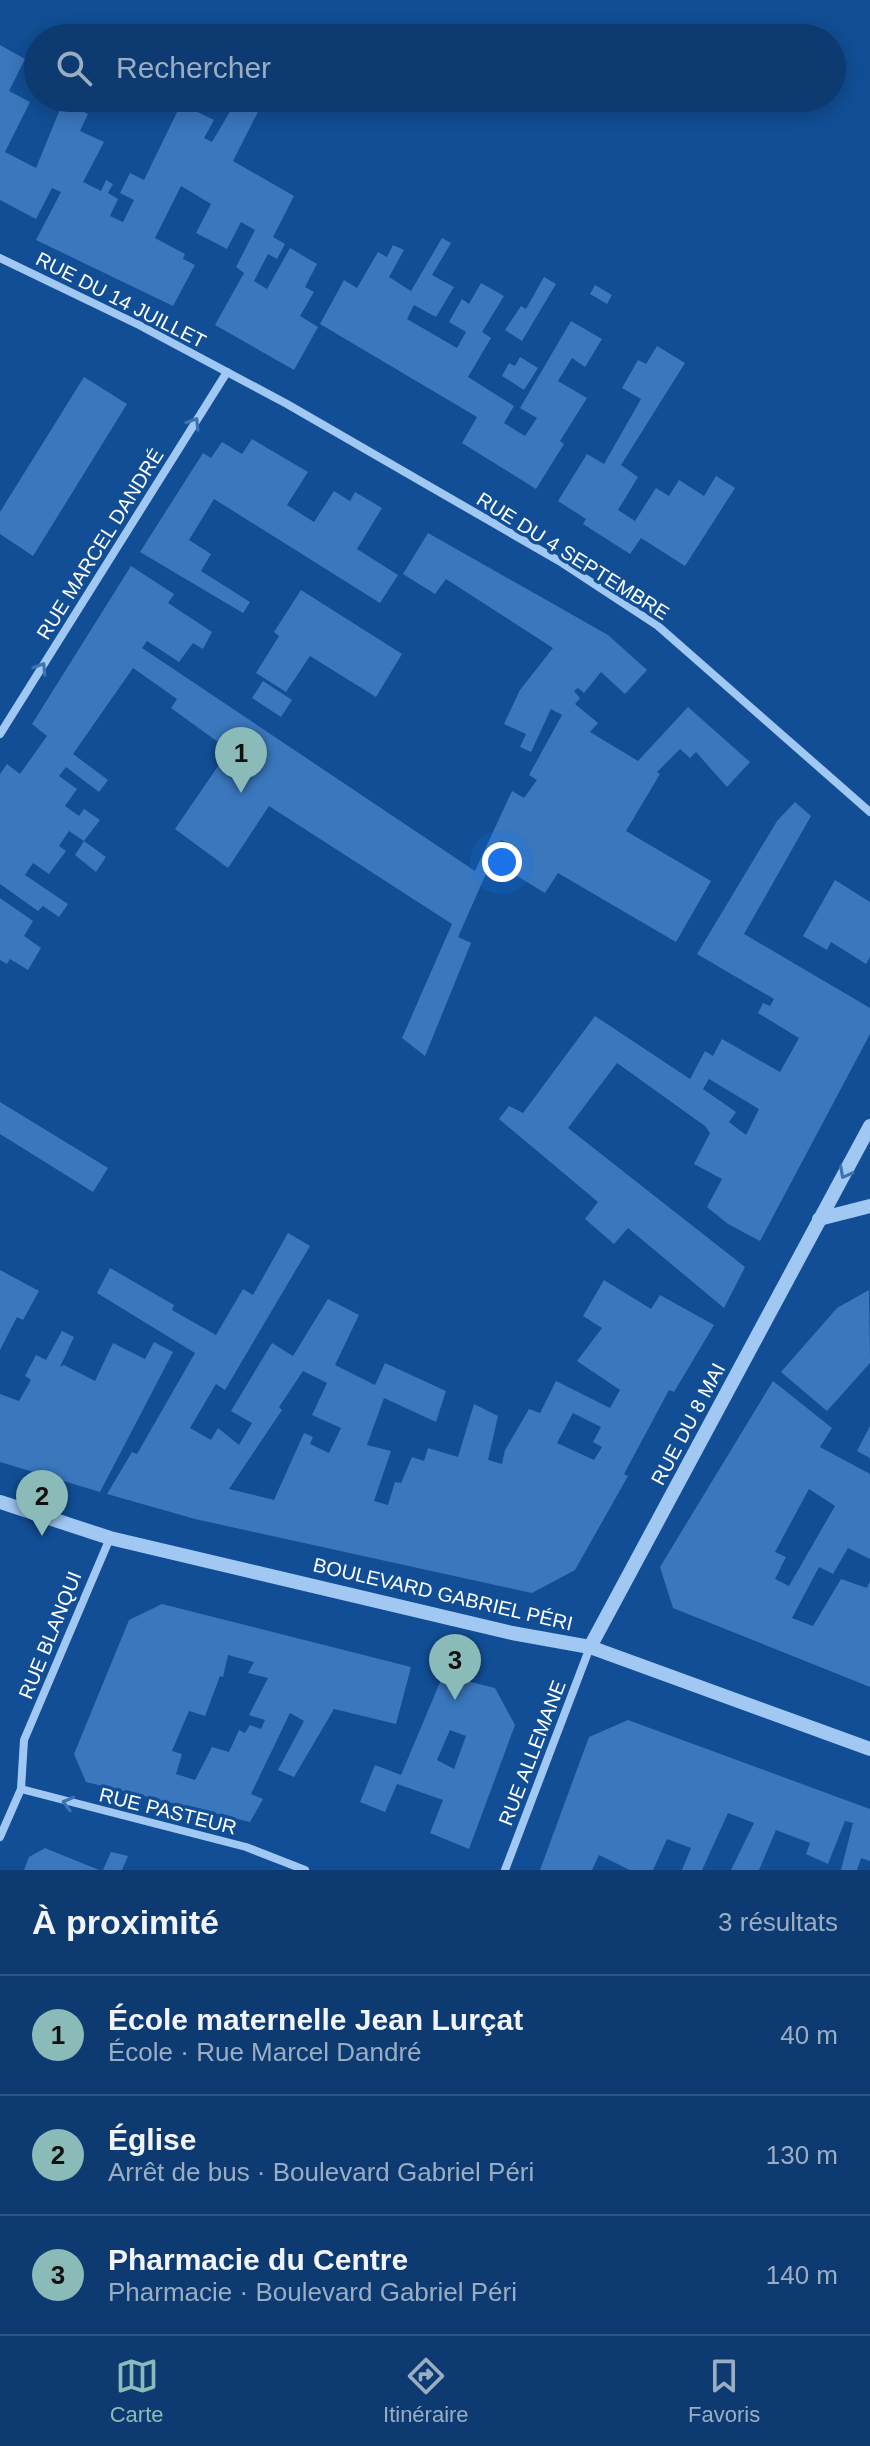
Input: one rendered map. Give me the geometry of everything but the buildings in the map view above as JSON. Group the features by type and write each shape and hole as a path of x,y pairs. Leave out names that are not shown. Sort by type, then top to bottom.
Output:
{"street":[{"name":"RUE DU 14 JUILLET","path":"0,258 227,372"},
{"name":"RUE MARCEL DANDRÉ","path":"0,734 227,372"},
{"name":"RUE DU 4 SEPTEMBRE","path":"227,372 559,561 658,626 870,812"},
{"name":"RUE DU 8 MAI","path":"590,1647 870,1126"},
{"path":"819,1219 870,1206"},
{"name":"BOULEVARD GABRIEL PÉRI","path":"0,1502 110,1538 512,1633 590,1647 870,1749"},
{"name":"RUE BLANQUI","path":"0,1837 21,1789 24,1740 110,1538"},
{"name":"RUE ALLEMANE","path":"505,1870 590,1647"},
{"name":"RUE PASTEUR","path":"21,1789 246,1847 305,1870"}],"place":[{"name":"École maternelle Jean Lurçat","path":"241,793"},
{"name":"Église","path":"42,1536"},
{"name":"Pharmacie du Centre","path":"455,1700"}]}
